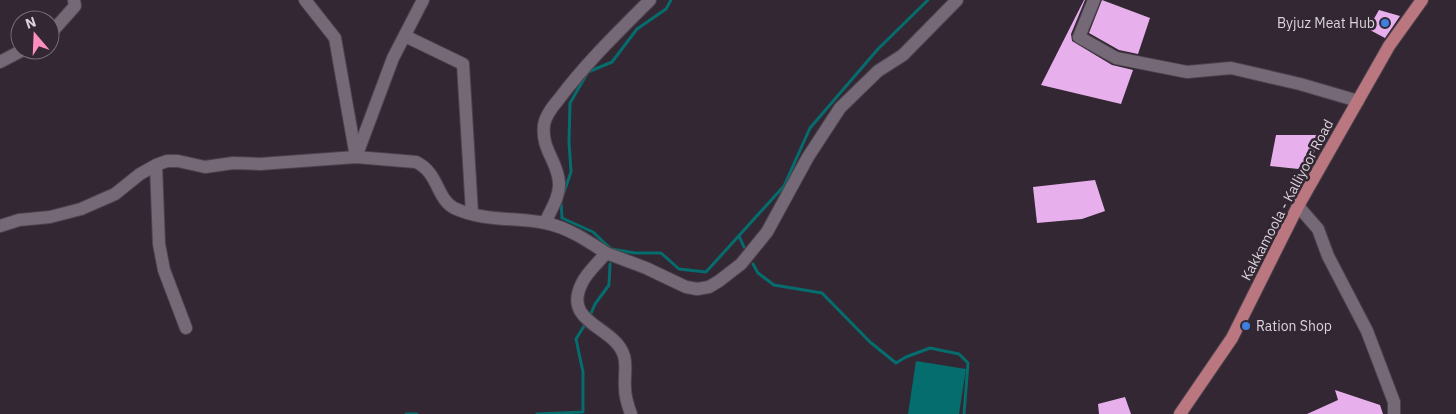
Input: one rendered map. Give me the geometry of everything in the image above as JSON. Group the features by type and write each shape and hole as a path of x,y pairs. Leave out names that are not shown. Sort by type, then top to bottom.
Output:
{"main road":[{"name":"Kakkamoola - Kalliyoor Road","path":"1180,414 1232,338 1298,206 1389,46 1422,0"}],"street":[{"path":"60,23 75,6 74,0"},
{"path":"305,0 335,38 356,157"},
{"path":"356,157 393,58 423,0"},
{"path":"545,223 556,200 560,184 556,168 543,140 544,123 551,110 578,73 650,0"},
{"path":"0,226 20,220 50,217 81,209 115,194 156,165 167,161 178,161 205,168 233,163 260,164 356,157 416,162 424,166 432,175 444,198 453,207 491,218 545,223 567,230 606,253 646,268 686,287 697,289 709,287 741,264 767,232 808,157 840,108 878,70 903,55 957,0"},
{"path":"1094,0 1079,37 1116,58 1187,72 1231,68 1300,84 1358,101"},
{"path":"405,36 463,64 472,213"},
{"path":"156,165 160,244 164,270 186,328"},
{"path":"1298,206 1318,229 1328,256 1367,331 1394,402 1394,414"},
{"path":"606,253 582,282 578,296 579,310 587,322 608,335 618,345 624,356 625,387 631,414"}],"shaded area":[{"path":"916,361 966,369 959,414 908,414"}],"building":[{"path":"1084,0 1071,34 1072,41 1112,65 1133,70 1121,104 1041,85"},
{"path":"1102,0 1150,18 1138,54 1119,50 1089,33"},
{"name":"Byjuz Meat Hub","path":"1379,10 1400,16 1385,38 1368,29"},
{"path":"1276,135 1320,135 1308,170 1270,166"},
{"path":"1095,180 1105,211 1082,219 1037,223 1033,187"},
{"path":"1335,390 1380,405 1383,414 1307,414 1338,400"},
{"path":"1125,397 1131,414 1099,414 1098,404"}],"waterway":[{"path":"564,192 571,172 569,142 570,103 588,72 612,62 637,29 666,9 671,0"},
{"path":"561,202 562,218 593,232 611,249 635,253 661,253 679,269 706,272 784,186 810,128 878,49 928,0"},
{"path":"739,236 744,247"},
{"path":"589,318 595,304 609,285 610,264"},
{"path":"753,264 758,273 774,285 822,293 870,342 896,363 930,348 959,354 968,363 964,414"},
{"path":"537,414 583,412 583,372 576,339 586,323"},
{"path":"406,414 417,414"}],"place":[{"name":"Byjuz Meat Hub","path":"1385,23"},
{"name":"Ration Shop","path":"1246,326"}]}
